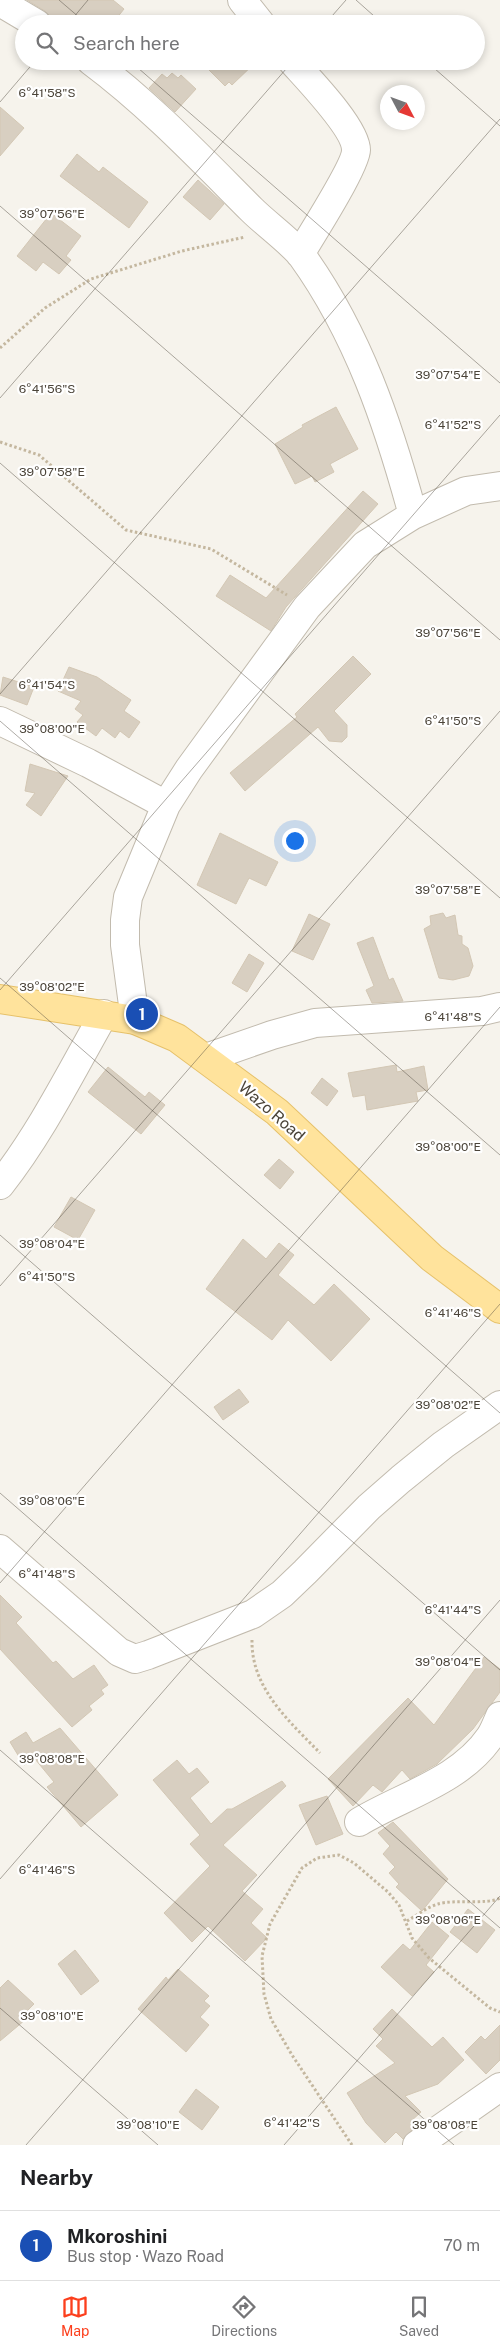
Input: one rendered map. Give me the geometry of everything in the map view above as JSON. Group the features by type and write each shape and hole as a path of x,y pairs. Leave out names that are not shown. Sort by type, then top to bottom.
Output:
{"main road":[{"name":"Wazo Road","path":"0,999 135,1020 177,1038 277,1112 432,1258 500,1309"}],"street":[{"path":"242,0 254,15"},
{"path":"0,2 22,15"},
{"path":"103,70 118,81 184,142 274,231 300,254 332,301 362,359 385,419 413,515"},
{"path":"300,70 328,102 354,138 356,151 332,202 300,254"},
{"path":"135,1020 127,965 125,920 128,897 166,805 189,769 307,607 365,545 413,515 466,491 500,486"},
{"path":"0,721 88,763 166,805"},
{"path":"206,1058 272,1035 315,1023 482,1011 500,1007"},
{"path":"0,1185 16,1164 44,1119 104,1014"},
{"path":"0,1550 96,1634 127,1657 135,1658 148,1655 253,1614 282,1594 369,1507 401,1478 443,1445 500,1405"},
{"path":"359,1822 385,1807 445,1778 470,1759 490,1737 500,1716"},
{"path":"417,2145 500,2087"}],"path":[{"path":"0,348 45,308 91,279 182,251 274,231"},
{"path":"0,442 39,455 126,530 211,550 307,607"},
{"path":"253,1614 252,1652 258,1677 282,1714 320,1753"},
{"path":"352,2145 292,2055 271,2019 264,1994 262,1956 270,1924 302,1868 317,1858 339,1855 354,1863 388,1892 399,1905 407,1921 412,1938 428,1958 490,2008 500,2012"},
{"path":"407,1921 436,1904 500,1898"}],"building":[{"path":"27,0 113,0 124,9 119,15 49,15"},
{"path":"209,70 248,70 232,85 229,82 225,86"},
{"path":"172,73 178,78 181,75 196,89 175,112 149,88 162,74 167,78"},
{"path":"0,107 24,128 0,156"},
{"path":"77,154 99,172 103,167 148,202 129,228 60,176"},
{"path":"198,180 224,204 210,220 183,197"},
{"path":"51,213 81,236 66,256 71,260 59,274 43,262 36,271 17,256"},
{"path":"336,407 358,449 330,464 334,472 315,482 312,476 295,484 275,444 303,427 302,425"},
{"path":"363,491 378,504 286,607 271,631 216,596 230,575 266,598"},
{"path":"353,656 371,674 334,711 347,725 347,737 342,742 329,741 318,727 245,791 230,773 297,717 295,714"},
{"path":"69,667 97,677 131,700 124,711 140,722 129,738 120,731 115,738 102,728 96,736 77,722 83,715 75,709 81,701 58,691"},
{"path":"3,677 34,687 27,705 0,695"},
{"path":"30,764 68,776 41,816 26,805 35,793 25,791"},
{"path":"220,833 278,862 266,886 249,878 236,904 197,885"},
{"path":"443,913 446,918 455,915 458,935 462,936 462,944 468,948 473,966 469,976 453,980 439,978 424,929 431,925 430,916"},
{"path":"309,914 330,924 313,960 292,951"},
{"path":"373,937 389,980 393,978 403,1001 372,1003 366,990 374,986 357,943"},
{"path":"249,954 264,963 247,992 232,983"},
{"path":"396,1065 397,1072 424,1066 428,1090 416,1092 418,1101 367,1110 365,1095 353,1097 348,1073"},
{"path":"108,1067 145,1097 149,1092 165,1105 141,1134 88,1092"},
{"path":"322,1078 338,1091 327,1106 311,1093"},
{"path":"279,1159 294,1172 280,1189 264,1175"},
{"path":"71,1197 95,1210 78,1240 54,1227"},
{"path":"243,1239 266,1259 279,1243 294,1255 278,1275 314,1305 334,1284 370,1319 331,1361 288,1320 272,1340 206,1289"},
{"path":"239,1389 249,1402 223,1420 214,1407"},
{"path":"0,1595 22,1617 16,1623 53,1663 56,1661 73,1679 94,1665 108,1685 101,1690 104,1694 89,1706 92,1710 72,1727 0,1649"},
{"path":"484,1657 500,1669 500,1692 473,1729 437,1764 410,1779 402,1770 382,1792 373,1785 353,1806 328,1779 408,1698 434,1725"},
{"path":"60,1728 118,1795 81,1827 47,1787 54,1782 35,1759 24,1765 10,1742 26,1732 33,1743"},
{"path":"177,1760 189,1774 197,1768 209,1782 190,1798 211,1824 227,1809 232,1809 282,1781 286,1786 223,1845 257,1875 242,1891 263,1909 251,1923 267,1938 245,1961 208,1926 192,1942 164,1913 210,1866 190,1844 200,1835 153,1780"},
{"path":"327,1796 343,1834 316,1845 299,1805"},
{"path":"393,1822 448,1879 422,1911 396,1887 399,1884 389,1873 395,1867 383,1854 390,1846 378,1833"},
{"path":"468,1909 495,1930 477,1953 450,1932"},
{"path":"432,1922 449,1936 426,1965 434,1972 412,1996 381,1967 403,1944 410,1950"},
{"path":"75,1950 99,1981 81,1995 58,1964"},
{"path":"178,1969 209,1996 204,2001 210,2006 200,2017 209,2025 186,2052 138,2009 166,1977 168,1980"},
{"path":"8,1980 34,2004 26,2012 31,2015 0,2041 0,1988"},
{"path":"392,2009 432,2047 443,2037 464,2060 438,2084 405,2096 421,2112 410,2122 415,2127 403,2139 396,2132 385,2143 366,2123 347,2093 395,2063 376,2046 383,2039 373,2029"},
{"path":"500,2025 500,2060 486,2074 465,2052 481,2036 485,2040"},
{"path":"196,2089 219,2107 202,2130 179,2112"}],"place":[{"name":"Mkoroshini","path":"142,1014"}]}
